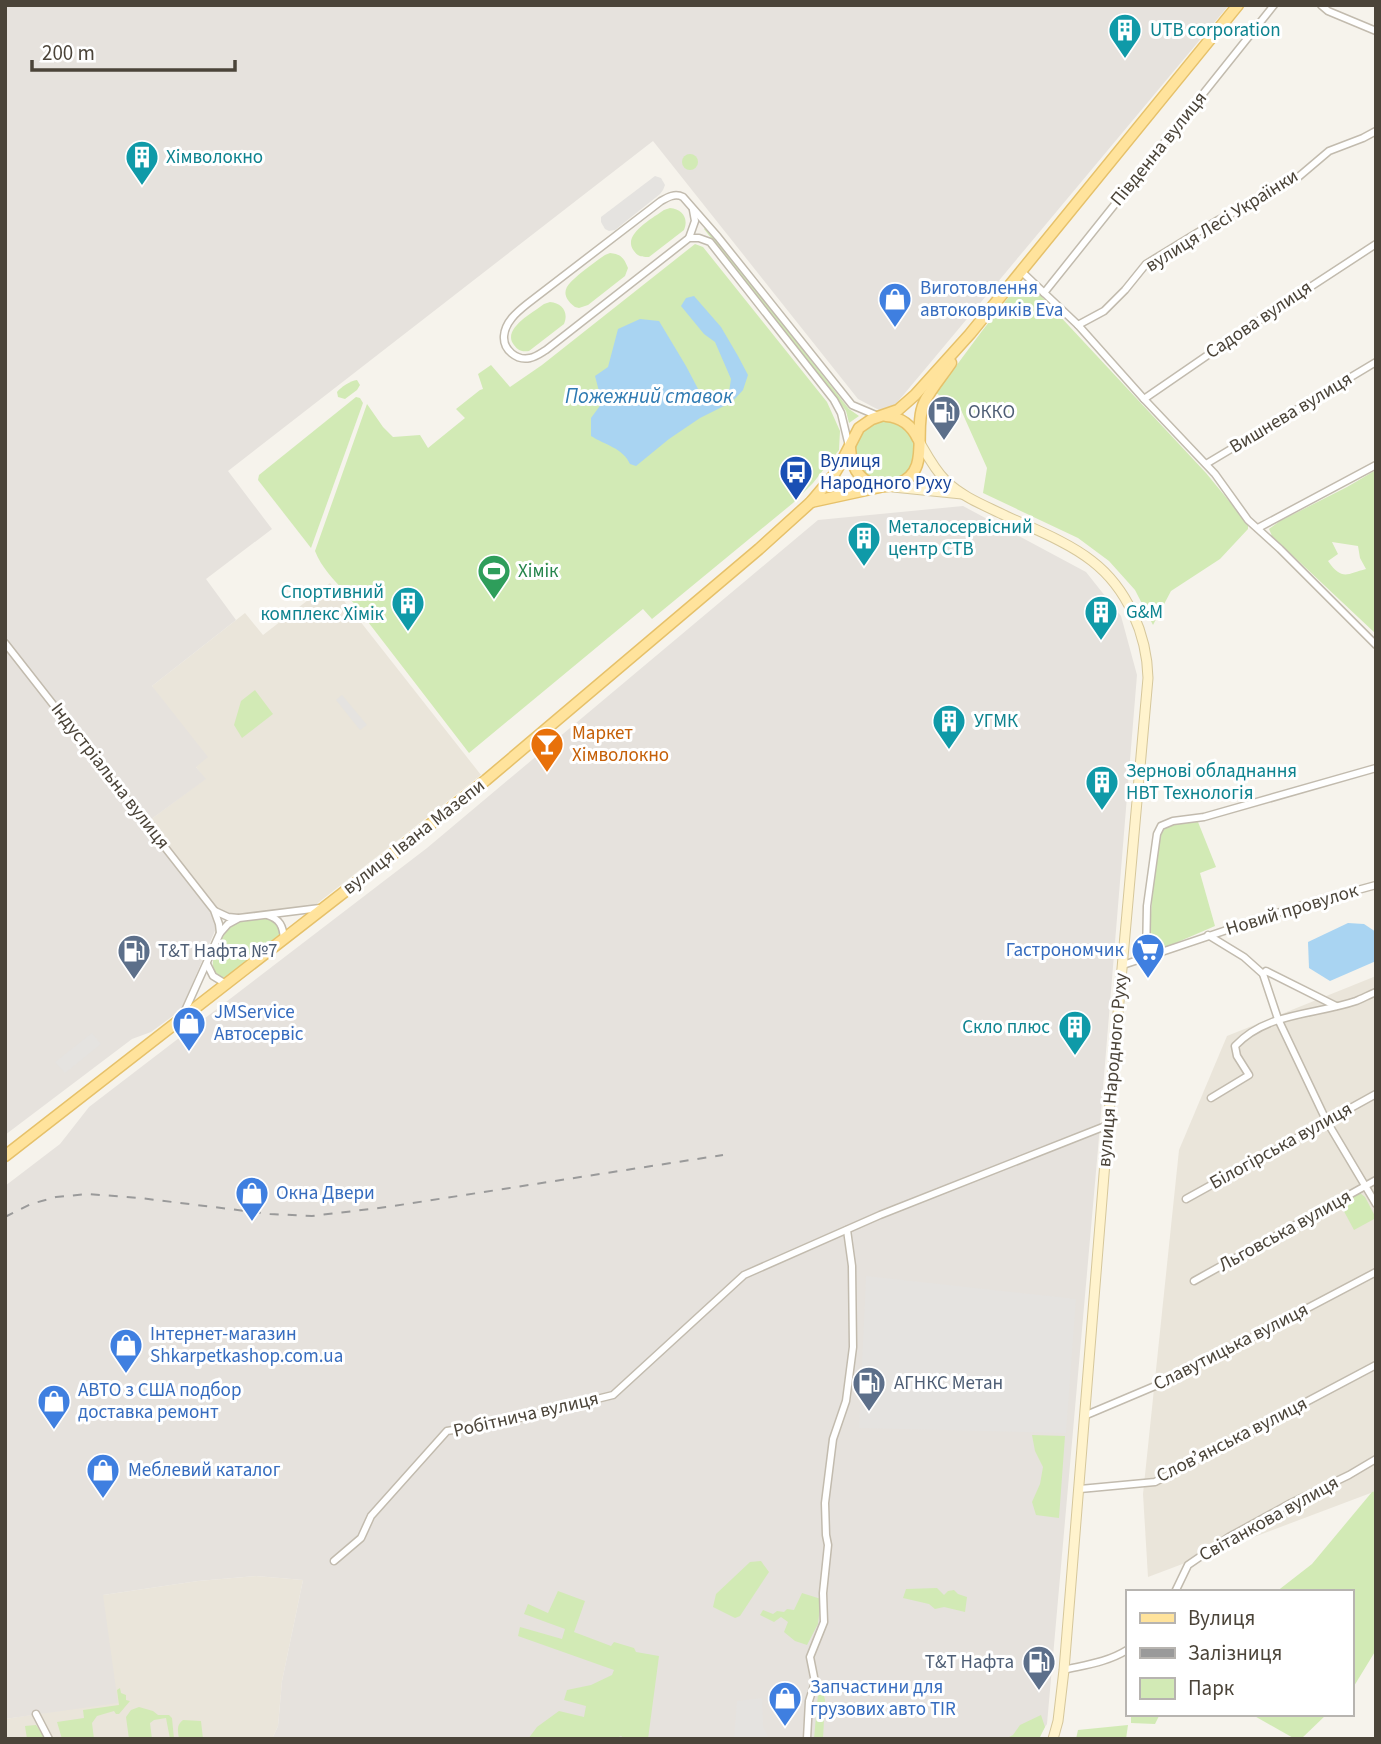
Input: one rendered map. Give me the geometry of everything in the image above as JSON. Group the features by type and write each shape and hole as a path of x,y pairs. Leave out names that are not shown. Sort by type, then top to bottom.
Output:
{"main road":[{"path":"887,486 873,484 862,478 851,460 850,446 854,434 872,419 898,410 970,334 1238,5"},
{"path":"918,439 924,404 970,334"},
{"path":"811,502 900,483 913,473 920,456 918,439 901,419 880,416"},
{"name":"вулиця Народного Руху","path":"918,439 935,469 964,494 1050,536 1091,561 1116,585 1131,609 1148,659 1080,1489 1064,1670 1058,1721 1053,1739"},
{"name":"вулиця Івана Мазепи","path":"5,1156 486,780 749,558 811,502 833,475 850,446"},
{"name":"вулиця Народного Руху","path":"887,486 964,494"}],"street":[{"name":"Південна вулиця","path":"1044,293 1274,5"},
{"path":"1321,5 1328,11 1376,31"},
{"name":"вулиця Лесі Українки","path":"1078,326 1104,311 1146,264 1218,220 1271,194 1296,178 1329,150 1376,131"},
{"path":"850,446 841,413 834,400 710,242 699,238 689,239 535,356 522,358 510,352 504,337 506,328 517,312 661,201 678,195 683,197 727,247 852,405 880,416"},
{"path":"689,239 695,220 692,208"},
{"name":"Садова вулиця","path":"1144,399 1376,243"},
{"path":"1021,271 1078,326 1206,464 1248,520 1376,645"},
{"name":"Вишнева вулиця","path":"1206,464 1376,362"},
{"path":"1258,528 1376,465"},
{"name":"Індустріальна вулиця","path":"5,643 214,910 220,933"},
{"path":"1146,957 1147,906 1157,834 1161,826 1173,821 1204,817 1376,768"},
{"name":"Новий провулок","path":"1123,965 1292,908 1376,885"},
{"path":"214,910 228,917 239,918 325,907"},
{"path":"265,914 280,922 284,939"},
{"path":"181,1019 220,933 228,924 239,918"},
{"path":"1208,935 1244,957 1263,974 1278,1019 1326,1120 1376,1205"},
{"path":"207,964 213,976 226,984"},
{"path":"1263,974 1266,971 1336,1006"},
{"path":"1211,1098 1249,1075 1237,1056 1235,1046 1242,1038 1278,1019 1357,1001 1376,992"},
{"name":"Білогірська вулиця","path":"1186,1199 1376,1094"},
{"name":"Робітнича вулиця","path":"334,1561 361,1538 371,1516 447,1432 508,1421 613,1395 744,1275 880,1215 1108,1125"},
{"name":"Льговська вулиця","path":"1194,1281 1376,1180"},
{"path":"807,1739 809,1701 816,1682 810,1657 824,1622 823,1593 828,1545 825,1503 833,1439 846,1401 853,1347 852,1266 847,1230"},
{"name":"Славутицька вулиця","path":"1084,1416 1167,1380 1376,1272"},
{"name":"Словʼянська вулиця","path":"1080,1489 1155,1482 1376,1365"},
{"name":"Світанкова вулиця","path":"1176,1590 1188,1565 1229,1537 1376,1459"},
{"path":"1064,1670 1100,1662 1126,1650"},
{"path":"36,1714 49,1739"}],"shaded area":[{"path":"5,5 1229,5 895,405 879,410 858,399 653,141 228,471 272,529 206,579 236,620 152,686 208,757 196,767 206,779 146,823 214,910 217,926 181,1010 151,1032 132,1039 5,1135"},
{"path":"655,176 661,178 665,185 660,194 615,230 605,229 601,217"},
{"path":"963,506 1086,572 1121,616 1137,675 1047,1724 1037,1739 272,1739 278,1726 282,1681 303,1580 256,1576 198,1581 103,1595 118,1703 5,1719 5,1186 60,1144 89,1107 427,848 818,520"},
{"path":"330,583 481,775 314,906 230,916 214,910 146,823 205,779 152,686 245,613 263,635"},
{"path":"342,695 367,725 360,730 336,700"},
{"path":"1376,976 1376,1491 1148,1577 1143,1494 1179,1150 1227,1036"},
{"path":"92,1033 101,1044 65,1073 55,1062"},
{"path":"866,1276 1076,1299 1066,1433 859,1428"},
{"path":"256,1576 303,1580 282,1681 278,1726 272,1739 5,1739 5,1719 57,1711 103,1595 198,1581"},
{"path":"762,1698 763,1727 769,1739 734,1739 737,1701"}],"green space":[{"path":"690,154 696,156 696,168 690,170 684,168 682,162 684,156"},
{"path":"670,208 683,215 686,222 684,230 649,257 637,254 631,245 635,233"},
{"path":"706,227 849,409 859,416 849,423 846,411 704,229"},
{"path":"695,244 703,247 827,402 840,431 839,450 793,503 652,619 643,609 469,753 328,573 315,551 367,404 393,437 420,435 428,448 465,418 456,409 483,389 478,374 491,365 510,387 542,365"},
{"path":"610,253 623,259 628,268 625,276 588,305 575,307 566,297 566,288 577,276"},
{"path":"1029,283 1206,473 1248,524 1248,529 1220,559 1171,591 1153,625 1135,590 1109,561 1078,538 983,493 987,468 961,410 936,393 1019,284"},
{"path":"550,302 563,309 566,316 564,324 529,351 519,350 511,339 515,327"},
{"path":"357,380 360,385 357,390 345,399 338,397 337,392 341,388"},
{"path":"356,397 363,403 311,548 258,480 259,475"},
{"path":"879,421 891,421 910,434 915,451 913,463 902,476 891,481 879,481 860,468 855,457 855,445 868,426"},
{"path":"1376,470 1376,634 1272,536 1269,529","holes":["1332,542 1358,546 1366,569 1341,574 1328,561 1338,554"]},
{"path":"255,690 273,714 242,738 234,725 241,701"},
{"path":"1198,822 1216,867 1200,873 1215,926 1149,952 1152,896 1160,837 1164,828"},
{"path":"254,918 272,920 280,929 279,935 225,978 219,975 213,963 222,939 232,926"},
{"path":"1360,1193 1376,1218 1354,1230 1339,1202"},
{"path":"1032,1435 1065,1436 1059,1518 1036,1515 1032,1502 1040,1484 1043,1467 1035,1451"},
{"path":"1376,1491 1376,1650 1353,1688 1353,1590 1279,1590 1312,1564 1372,1492"},
{"path":"761,1561 769,1572 740,1616 735,1618 713,1607 716,1594 750,1562"},
{"path":"937,1588 944,1595 954,1590 967,1597 965,1612 944,1607 935,1609 929,1604 903,1598 906,1589"},
{"path":"558,1591 585,1601 574,1632 611,1646 614,1642 634,1648 636,1652 659,1656 648,1739 625,1739 621,1736 614,1739 528,1739 537,1727 559,1711 584,1717 586,1706 564,1700 567,1690 591,1685 612,1675 614,1670 518,1636 520,1627 562,1639 565,1629 524,1614 528,1604 548,1613"},
{"path":"802,1593 821,1599 818,1624 807,1645 795,1641 784,1632 788,1622 781,1617 774,1622 760,1615 763,1610 773,1614 787,1609 794,1610"},
{"path":"120,1688 121,1693 126,1695 126,1700 130,1701 119,1714 114,1711 97,1716 92,1723 94,1739 62,1739 57,1722 84,1718 83,1710 119,1705 117,1690"},
{"path":"823,1692 823,1739 814,1739 818,1694"},
{"path":"139,1707 158,1715 169,1715 172,1718 174,1739 170,1739 166,1718 150,1723 152,1739 129,1739 126,1717 131,1710"},
{"path":"1041,1715 1045,1727 1039,1739 1005,1739 1013,1735 1020,1725"},
{"path":"1131,1716 1159,1716 1155,1724 1131,1723"},
{"path":"1255,1716 1325,1716 1301,1739 1295,1739"},
{"path":"183,1720 201,1721 203,1739 179,1739 178,1726"},
{"path":"36,1725 46,1739 27,1739 25,1726"},
{"path":"1128,1725 1126,1739 1076,1739 1078,1730"}],"water":[{"name":"Пожежний ставок","path":"694,296 721,327 748,375 743,390 732,402 700,418 636,466 630,464 618,450 591,436 591,418 602,403 595,376 608,367 618,329 640,319 659,321 706,404 729,392 731,379 715,342 704,334 681,306 686,298"},
{"path":"1348,923 1364,924 1376,932 1376,961 1330,981 1309,968 1308,942"}],"railway":[{"path":"5,1217 31,1204 56,1197 88,1194 270,1214 312,1216 387,1207 723,1155"}],"place":[{"name":"UTB corporation","path":"1125,60"},
{"name":"Хімволокно","path":"142,187"},
{"name":"Виготовлення автоковриків Eva","path":"895,329"},
{"name":"ОККО","path":"944,442"},
{"name":"Вулиця Народного Руху","path":"796,502"},
{"name":"Металосервісний центр СТВ","path":"864,568"},
{"name":"Хімік","path":"494,601"},
{"name":"Спортивний комплекс Хімік","path":"408,633"},
{"name":"G&M","path":"1101,642"},
{"name":"УГМК","path":"949,751"},
{"name":"Маркет Хімволокно","path":"547,774"},
{"name":"Зернові обладнання НВТ Технологія","path":"1102,812"},
{"name":"Гастрономчик","path":"1148,980"},
{"name":"Т&Т Нафта №7","path":"134,981"},
{"name":"JMService Автосервіс","path":"189,1053"},
{"name":"Скло плюс","path":"1075,1057"},
{"name":"Окна Двери","path":"252,1223"},
{"name":"Інтернет-магазин Shkarpetkashop.com.ua","path":"126,1375"},
{"name":"АГНКС Метан","path":"869,1413"},
{"name":"АВТО з США подбор доставка ремонт","path":"54,1431"},
{"name":"Меблевий каталог","path":"103,1500"},
{"name":"Т&Т Нафта","path":"1039,1692"},
{"name":"Запчастини для грузових авто TIR","path":"785,1728"}]}
